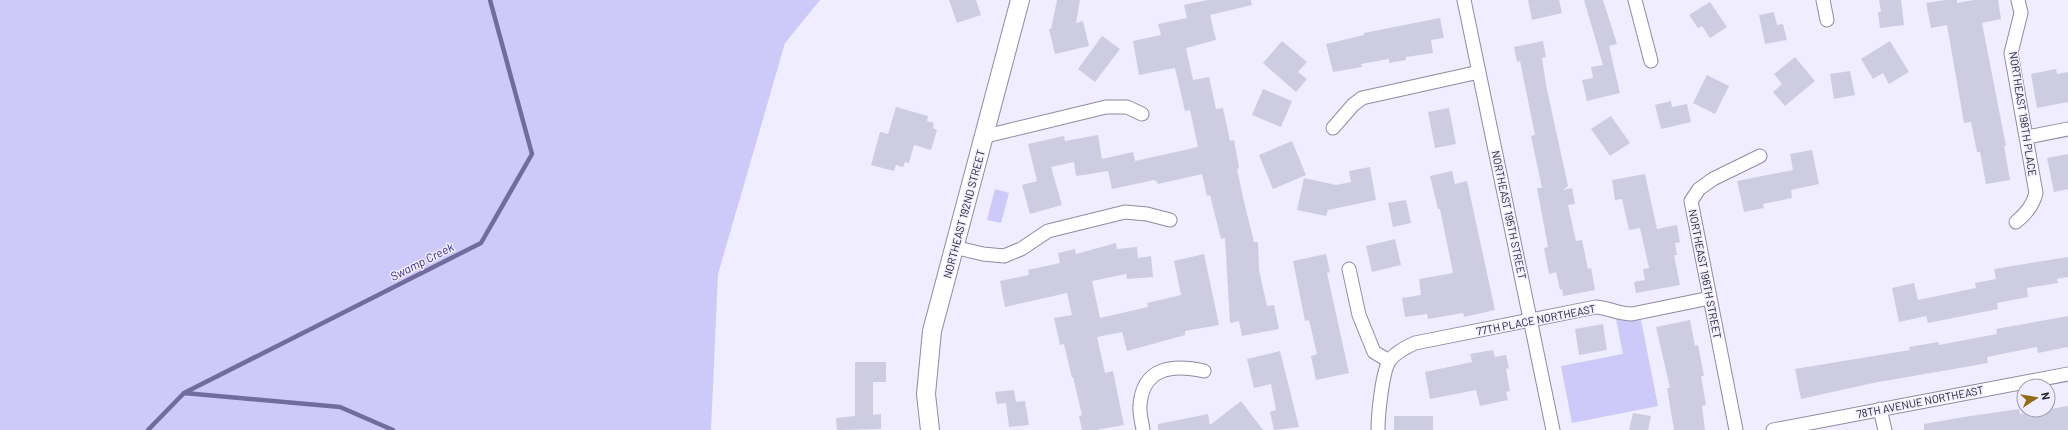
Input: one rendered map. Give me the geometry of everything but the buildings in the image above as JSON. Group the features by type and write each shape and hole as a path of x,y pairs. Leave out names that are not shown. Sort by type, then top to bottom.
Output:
{"street":[{"name":"NORTHEAST 192ND STREET","path":"930,430 926,394 932,331 954,247 986,136 1020,0"},
{"name":"NORTHEAST 195TH STREET","path":"1464,0 1553,430"},
{"path":"1636,0 1650,61"},
{"path":"1823,0 1827,20"},
{"name":"NORTHEAST 198TH PLACE","path":"2016,222 2025,214 2034,201 2036,193 2011,53 2021,13 2018,0"},
{"path":"1334,128 1353,105 1362,98 1479,72"},
{"path":"986,136 1106,107 1127,107 1142,114"},
{"path":"2027,137 2068,129"},
{"name":"NORTHEAST 196TH STREET","path":"1736,430 1691,201 1699,189 1713,179 1760,156"},
{"path":"954,247 983,254 1004,256 1021,249 1048,230 1125,212 1147,214 1170,220"},
{"path":"1349,268 1359,315 1374,352 1389,361 1380,395 1378,430"},
{"name":"77TH PLACE NORTHEAST","path":"1389,361 1404,348 1415,343 1596,307 1606,308 1622,314 1632,314 1710,298"},
{"path":"1143,430 1139,407 1142,389 1152,376 1162,370 1184,366 1204,370"},
{"name":"78TH AVENUE NORTHEAST","path":"1773,430 2068,374"},
{"path":"1880,409 1885,430"}],"shaded area":[{"path":"0,0 820,0 785,43 718,274 711,430 0,430"},
{"path":"995,189 1009,193 1001,223 987,220"},
{"path":"1616,319 1626,321 1641,320 1658,406 1572,423 1561,366 1623,354"}],"waterway":[{"name":"Swamp Creek","path":"148,430 184,393 481,243 532,154 490,0"},
{"path":"184,393 340,407 393,430"}]}
